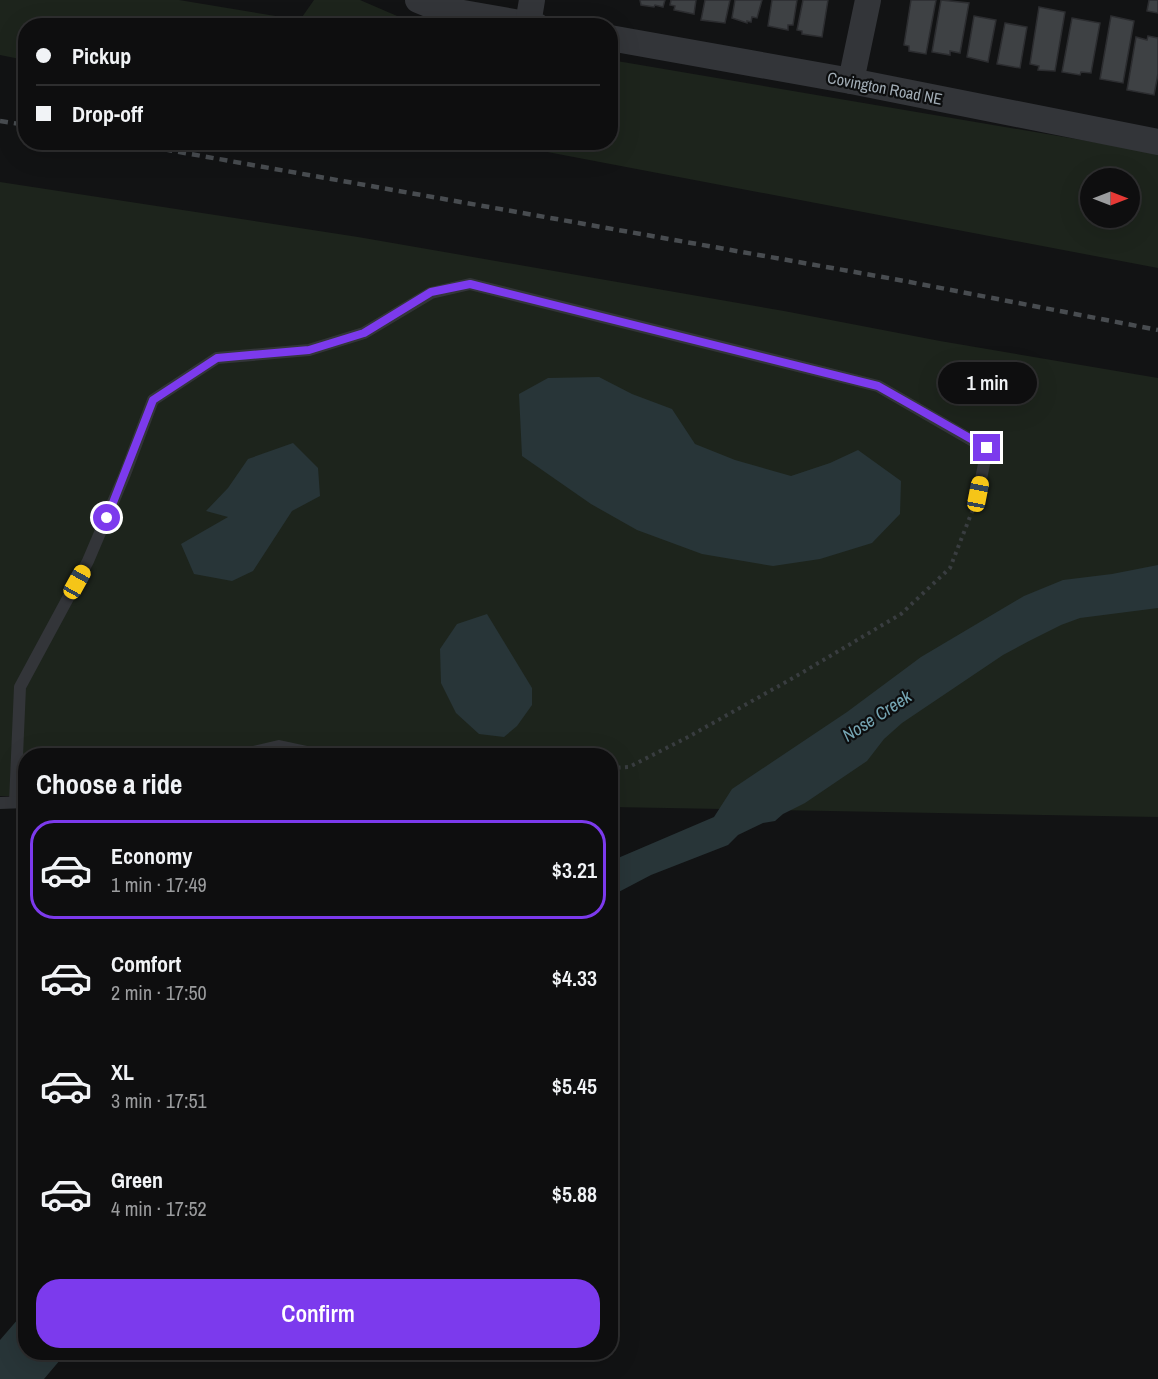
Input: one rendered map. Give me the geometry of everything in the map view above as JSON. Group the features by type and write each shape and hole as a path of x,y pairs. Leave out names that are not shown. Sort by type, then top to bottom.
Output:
{"street":[{"path":"418,0 440,9 532,16"},
{"path":"851,81 868,0"},
{"name":"Covington Road NE","path":"618,40 851,81 1158,142"}],"lane":[{"path":"20,748 20,687 88,561 153,400 217,358 309,350 364,333 431,292 470,284 878,386 987,448 978,494"},
{"path":"271,748 279,746 288,748"},
{"path":"0,803 18,802"}],"path":[{"path":"618,768 629,767 688,736 793,678 901,614 950,568 978,494"}],"shaded area":[{"path":"0,0 179,0 288,18 18,18 18,59 0,55"},
{"path":"314,0 360,0 402,18 301,18"},
{"path":"618,61 1158,153 1158,268 537,150 618,150"},
{"path":"0,182 358,237 1158,378 1158,817 618,807 618,748 18,748 18,796 0,796"}],"water":[{"path":"599,377 632,394 672,409 695,444 735,460 791,476 830,463 858,450 901,481 900,514 872,543 820,559 773,566 702,554 637,530 591,504 522,456 519,394 548,378"},
{"path":"293,443 318,468 320,496 292,511 253,571 232,581 194,574 181,544 228,517 206,511 228,488 248,459"},
{"name":"Nose Creek","path":"1158,565 1158,608 1080,618 1029,641 1003,655 902,723 884,739 867,761 805,803 783,814 775,821 763,823 738,835 728,845 651,875 618,892 618,858 714,817 732,789 847,712 921,657 1024,596 1063,580"},
{"path":"487,614 532,688 532,705 517,726 504,737 479,734 456,713 441,683 440,649 457,624"},
{"path":"18,1319 18,1360 60,1360 44,1379 0,1379 0,1340"}],"building":[{"path":"640,0 665,0 663,7 655,5 654,7 641,5"},
{"path":"671,0 696,0 694,14 674,10 675,6 670,5"},
{"path":"705,0 730,0 725,23 701,20"},
{"path":"735,0 762,0 757,18 752,17 751,22 747,21 747,23 732,18"},
{"path":"772,0 797,0 793,25 788,25 788,30 768,26"},
{"path":"803,0 828,0 822,37 802,34 802,31 797,30"},
{"path":"911,0 936,0 926,54 909,51 909,46 904,45"},
{"path":"941,0 969,3 960,53 950,51 950,55 932,52"},
{"path":"1149,0 1158,0 1158,13 1147,11"},
{"path":"1039,7 1065,12 1055,71 1038,70 1039,66 1030,64"},
{"path":"974,16 996,20 988,62 967,57"},
{"path":"1111,16 1134,21 1123,83 1100,79"},
{"path":"1072,18 1100,23 1091,73 1081,72 1080,75 1062,72"},
{"path":"1005,23 1027,27 1020,68 997,64"},
{"path":"1148,36 1158,38 1158,74 1154,95 1127,90 1136,37 1147,40"}],"railway":[{"path":"0,121 18,124"},
{"path":"168,150 894,279 1158,330"}],"route":[{"path":"107,518 153,400 217,358 309,350 364,333 431,292 470,284 878,386 987,448"}]}
